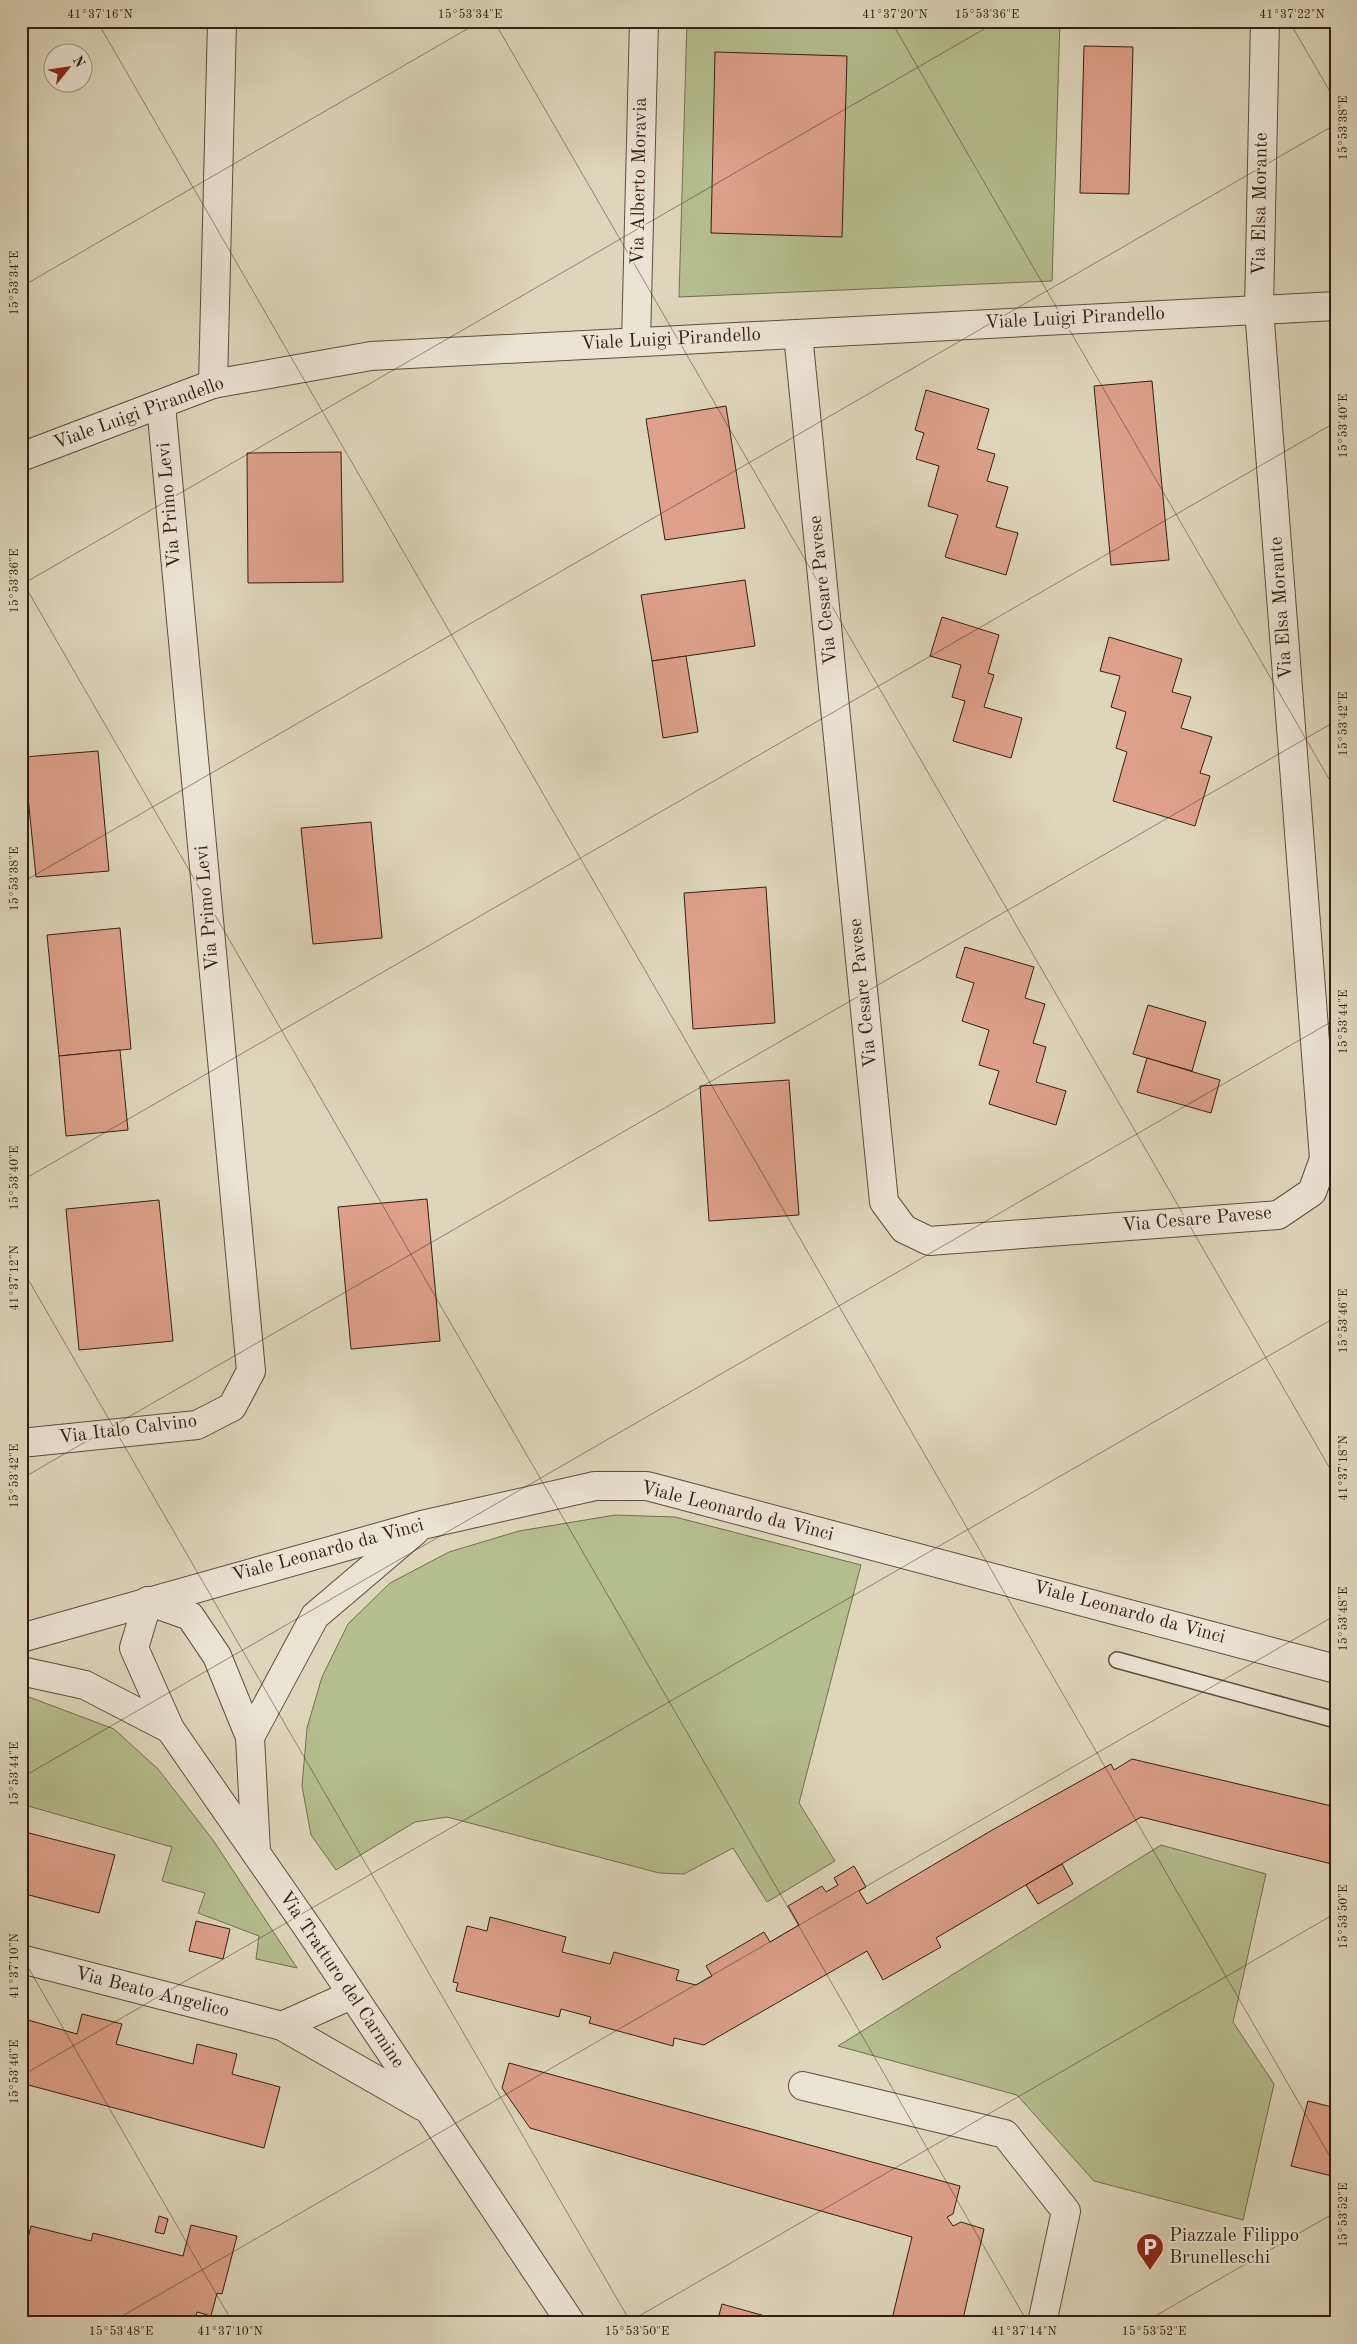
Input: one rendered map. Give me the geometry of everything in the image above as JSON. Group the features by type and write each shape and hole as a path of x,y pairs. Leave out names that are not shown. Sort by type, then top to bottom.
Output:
{"street":[{"path":"213,384 222,21"},
{"name":"Via Alberto Moravia","path":"636,342 644,21"},
{"name":"Via Elsa Morante","path":"1266,21 1259,309 1324,1159 1312,1192"},
{"name":"Viale Luigi Pirandello","path":"21,458 213,384 370,356 1336,306"},
{"name":"Via Cesare Pavese","path":"798,334 884,1202 904,1229 929,1241 1278,1215 1312,1192"},
{"name":"Via Primo Levi","path":"161,405 250,1371 232,1407"},
{"name":"Via Italo Calvino","path":"21,1443 197,1425 232,1407"},
{"name":"Viale Leonardo da Vinci","path":"21,1638 422,1525 595,1486 647,1486 1336,1669"},
{"path":"250,1737 315,1616 422,1525"},
{"path":"148,1601 190,1616 217,1656 250,1737 256,1851"},
{"name":"Via Tratturo del Carmine","path":"148,1601 134,1648 170,1729 256,1851 571,2323"},
{"path":"21,1671 85,1686 170,1729"},
{"name":"Via Beato Angelico","path":"21,1959 282,2026 426,2108"},
{"path":"282,2026 352,1995"},
{"path":"803,2086 1005,2134 1066,2212 1042,2323"}],"lane":[{"path":"1117,1660 1336,1720"}],"green space":[{"path":"687,21 1060,21 1052,281 679,297"},
{"path":"615,1515 675,1517 861,1565 799,1803 835,1861 767,1902 733,1848 684,1874 659,1873 447,1817 415,1822 336,1870 311,1835 302,1786 307,1728 322,1677 348,1624 390,1583 449,1552 519,1531"},
{"path":"21,1694 114,1729 158,1769 213,1840 297,1968 256,1959 259,1936 198,1913 205,1893 162,1881 172,1847 21,1804"},
{"path":"1161,1845 1266,1874 1233,2022 1274,2084 1243,2220 1094,2181 1017,2095 838,2046"}],"building":[{"path":"1084,46 1133,47 1129,194 1080,193"},
{"path":"715,52 847,56 842,237 711,233"},
{"path":"1152,381 1169,560 1111,565 1094,386"},
{"path":"926,390 989,409 977,449 995,454 987,481 1008,487 996,527 1018,533 1006,575 945,557 958,515 928,506 939,466 916,459 924,433 915,430"},
{"path":"726,406 745,528 665,540 646,419"},
{"path":"341,452 343,582 248,583 247,453"},
{"path":"745,580 755,646 652,661 641,595"},
{"path":"942,617 999,635 988,673 994,675 984,707 1022,718 1011,758 953,741 965,701 952,697 961,665 930,656"},
{"path":"1109,637 1182,659 1172,692 1191,697 1181,728 1212,737 1200,773 1210,776 1195,826 1113,801 1127,752 1116,748 1126,712 1111,707 1120,676 1100,671"},
{"path":"686,656 698,732 663,738 652,661"},
{"path":"98,751 109,871 36,877 24,757"},
{"path":"371,822 382,938 313,944 301,828"},
{"path":"766,887 775,1023 693,1029 684,893"},
{"path":"120,928 131,1049 59,1056 47,935"},
{"path":"965,947 1034,967 1025,998 1045,1004 1033,1043 1046,1047 1036,1082 1066,1091 1056,1125 989,1104 999,1071 979,1065 989,1030 962,1021 974,983 956,977"},
{"path":"1148,1005 1206,1022 1192,1071 1133,1054"},
{"path":"120,1050 128,1130 66,1136 59,1056"},
{"path":"1147,1058 1220,1080 1211,1113 1137,1092"},
{"path":"789,1080 799,1215 709,1221 700,1086"},
{"path":"427,1199 440,1341 351,1349 338,1207"},
{"path":"159,1200 173,1341 79,1350 66,1209"},
{"path":"1132,1759 1336,1807 1336,1865 1141,1817 936,1938 941,1947 883,1980 867,1951 704,2045 674,2038 673,2046 589,2023 591,2017 561,2009 559,2017 456,1991 458,1983 453,1982 467,1926 487,1931 490,1917 566,1937 562,1952 610,1964 614,1952 679,1970 676,1980 696,1985 712,1976 706,1966 764,1932 770,1942 799,1925 788,1906 822,1886 826,1892 838,1885 834,1878 854,1866 866,1887 859,1891 867,1904 994,1829 1111,1764 1114,1770"},
{"path":"21,1831 115,1855 99,1913 21,1893"},
{"path":"1062,1864 1073,1884 1038,1904 1026,1885"},
{"path":"196,1921 230,1929 223,1959 189,1951"},
{"path":"82,2014 122,2024 116,2044 193,2064 197,2044 237,2054 232,2074 280,2087 264,2148 21,2083 21,2018 77,2034"},
{"path":"509,2063 960,2186 953,2214 947,2217 953,2226 961,2222 984,2229 962,2323 891,2323 912,2237 530,2128 502,2088"},
{"path":"1308,2101 1336,2108 1336,2177 1291,2166"},
{"path":"159,2216 168,2219 164,2234 155,2232"},
{"path":"191,2225 237,2236 222,2294 217,2293 211,2316 197,2312 194,2323 21,2323 21,2265 31,2226 91,2241 93,2233 183,2256"},
{"path":"722,2304 790,2323 717,2323"}],"place":[{"name":"Piazzale Filippo Brunelleschi","path":"1150,2271"}]}
